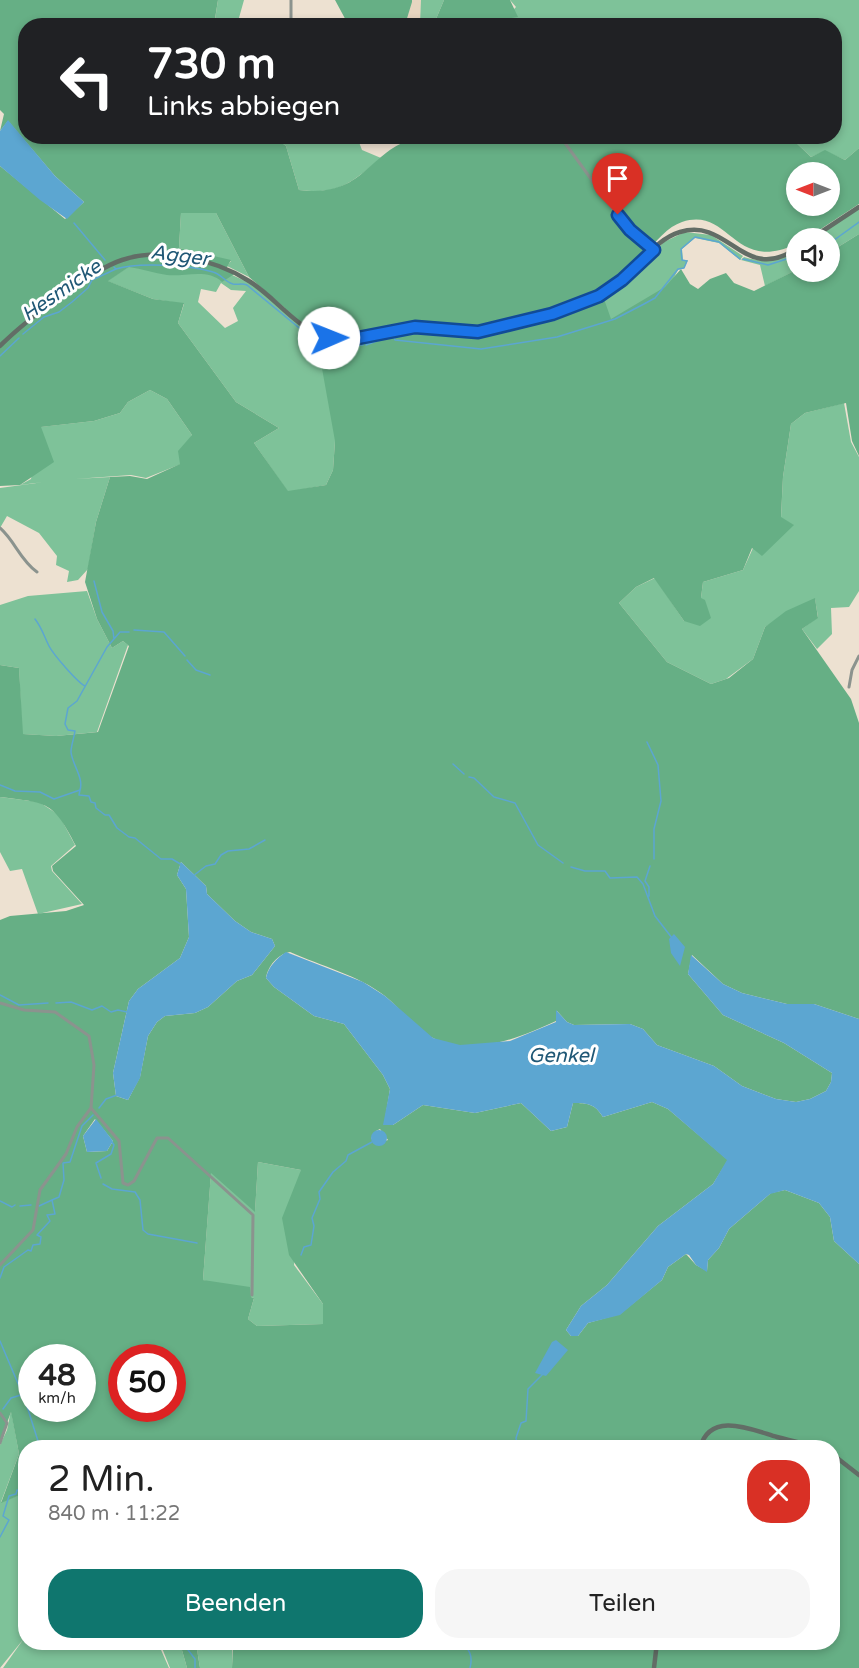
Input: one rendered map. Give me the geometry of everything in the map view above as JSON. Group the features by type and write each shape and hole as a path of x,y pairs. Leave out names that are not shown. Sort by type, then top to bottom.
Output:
{"main road":[{"path":"827,228 859,207"},
{"path":"0,346 41,311 103,268 120,260 141,256 187,259 237,274 267,294 312,331 329,338 344,339 415,327 478,332 552,314 599,296 622,280 675,234 698,230 721,237 744,254 757,259 772,259 786,253"},
{"path":"703,1440 716,1428 738,1425 791,1440"},
{"path":"840,1461 859,1476"},
{"path":"654,1668 656,1650"}],"street":[{"path":"291,0 291,18"},
{"path":"566,144 624,222 654,250"},
{"path":"0,528 8,535 29,567 37,572"},
{"path":"849,687 852,670 859,656"},
{"path":"0,1003 12,1008 55,1012 67,1018 89,1036 94,1065 91,1108 77,1127 66,1154 40,1190 33,1230 0,1265"},
{"path":"91,1108 118,1141 123,1183 128,1185 134,1181 157,1138 168,1138 253,1215 252,1295"},
{"path":"0,1413 7,1423 0,1443"}],"shaded area":[{"path":"412,0 421,0 420,18 407,18"}],"green space":[{"path":"0,0 218,0 215,18 18,18 18,133 8,121 0,131 4,114 0,110"},
{"path":"218,0 244,0 239,18 215,18"},
{"path":"335,0 412,0 407,18 345,18"},
{"path":"421,0 444,0 436,18 420,18"},
{"path":"444,0 510,0 518,17 511,18 436,18"},
{"path":"510,0 859,0 859,148 845,160 825,151 811,157 797,144 842,144 842,18 506,18 516,7"},
{"path":"28,144 283,144 286,146 299,190 322,191 339,187 353,180 388,151 400,144 797,144 811,157 825,150 845,160 859,148 859,204 822,228 786,228 786,247 775,251 758,251 745,246 711,223 698,220 682,222 658,239 622,279 598,292 623,281 637,268 623,288 604,299 611,319 665,287 681,269 690,284 698,289 710,279 726,273 734,283 754,291 786,275 786,282 840,282 840,246 859,234 859,456 852,441 846,403 805,413 791,424 783,477 781,517 794,525 762,556 752,548 743,570 703,582 701,598 705,600 711,618 700,626 684,621 654,578 636,587 619,603 667,662 711,684 729,678 753,659 765,627 786,611 815,598 818,618 802,629 851,699 859,723 859,1019 814,1004 787,1004 742,993 723,984 692,955 688,974 723,1015 784,1043 832,1073 831,1082 826,1091 810,1099 796,1102 776,1099 742,1086 714,1066 657,1045 643,1029 630,1024 574,1025 567,1022 557,1011 556,1021 512,1039 480,1046 448,1044 420,1029 385,996 363,982 290,952 274,961 266,978 274,987 314,1016 344,1024 383,1075 390,1089 384,1125 393,1125 423,1105 475,1113 521,1103 551,1131 567,1127 573,1103 591,1105 603,1117 652,1102 668,1109 728,1160 713,1184 658,1226 607,1285 581,1306 566,1330 571,1336 578,1336 588,1323 620,1314 662,1280 668,1267 686,1254 696,1265 707,1271 708,1260 719,1248 729,1229 771,1193 785,1190 819,1203 830,1217 834,1241 859,1264 859,1668 232,1668 233,1650 840,1650 840,1440 18,1440 18,1449 11,1412 0,1442 0,920 10,916 66,911 84,905 53,871 52,866 76,846 55,812 39,803 0,797 0,665 19,668 23,734 56,736 98,732 129,646 123,641 112,648 97,619 85,582 96,522 110,477 130,476 147,479 180,464 178,451 192,435 167,399 150,390 128,402 120,413 94,421 41,427 54,462 20,485 0,486 0,166 65,219 84,202 55,176","holes":["181,213 216,213 249,277 316,335 335,441 333,470 326,485 288,491 254,443 279,428 236,402 178,323 184,303 153,299 108,281 129,267 167,275 210,275 222,282 236,273 226,269 231,260 179,248","181,862 206,886 207,894 235,921 251,932 272,939 275,946 252,975 237,981 208,1007 195,1013 165,1016 157,1022 148,1036 140,1077 128,1100 116,1096 113,1073 129,1001 138,989 180,958 189,937 186,889 177,875","95,1119 113,1141 107,1151 87,1152 83,1136","380,1129 388,1140 376,1144 371,1138","258,1162 301,1170 282,1218 289,1255 323,1304 323,1324 257,1326 248,1319 254,1298 251,1297 250,1287 203,1280 211,1173 255,1212"]},
{"path":"283,144 360,144 362,150 381,158 361,174 335,189 299,190 286,146"},
{"path":"859,208 859,234 840,246 840,228 830,228"},
{"path":"181,213 216,213 249,277 227,266 231,261 179,248"},
{"path":"685,232 711,235 743,256 740,260 719,243 695,238 682,249 683,260 688,260 684,268 678,270 658,307 335,441 333,470 326,485 288,492 254,443 279,428 236,402 178,323 184,304 153,299 107,281 130,266 210,265 252,284 281,308 602,300 664,242","holes":["221,283 231,290 246,291 233,308 238,321 225,328 198,302 201,289 216,292"]},
{"path":"786,256 786,275 765,286 760,265 741,260 744,257 771,260"},
{"path":"150,390 167,399 192,435 181,464 146,478 131,475 75,479 110,477 96,522 88,569 78,580 67,582 69,571 56,565 57,556 39,533 7,516 0,528 0,488 44,482 20,485 31,479 40,427 94,421 120,413 128,402"},
{"path":"844,403 851,442 859,457 859,591 849,607 831,608 832,634 817,649 802,629 818,617 815,599 765,627 753,659 726,679 711,684 667,662 619,603 636,587 655,578 684,621 701,598 703,582 743,570 753,548 793,525 781,518 783,477 791,424 805,413"},
{"path":"87,591 97,619 112,648 123,641 128,645 97,732 56,736 22,734 19,668 0,665 0,605 28,596"},
{"path":"0,797 39,802 59,815 75,845 51,866 52,871 82,904 38,914 22,869 10,871 0,852"},
{"path":"258,1162 301,1170 294,1265 323,1304 323,1324 257,1326 248,1319 254,1298 203,1280 211,1172 255,1211"},
{"path":"11,1410 18,1457 1,1502 18,1496 18,1646 0,1668 0,1445 7,1430"},
{"path":"18,1457 18,1496 1,1503"},
{"path":"18,1647 18,1650 161,1650 169,1668 3,1668"},
{"path":"163,1650 182,1650 187,1668 170,1668"},
{"path":"182,1650 197,1650 200,1668 187,1668"},
{"path":"197,1650 232,1650 232,1668 200,1668"}],"water":[{"path":"8,120 18,132 18,144 28,144 55,176 84,202 67,219 40,200 0,166 0,131"},
{"path":"181,862 206,886 207,894 235,921 251,932 272,939 275,946 252,975 237,981 208,1007 195,1013 165,1016 157,1022 148,1036 140,1078 128,1100 116,1096 113,1073 129,1001 138,989 180,958 189,937 186,889 177,875"},
{"path":"674,934 685,947 680,966 671,953 669,939"},
{"path":"286,952 363,982 385,996 433,1038 460,1045 510,1041 556,1022 556,1010 567,1022 574,1025 630,1024 643,1029 657,1045 714,1066 742,1086 776,1099 796,1102 810,1099 826,1091 831,1082 832,1073 784,1043 723,1015 688,974 691,955 723,984 742,993 787,1004 814,1004 859,1019 859,1264 834,1241 830,1217 819,1203 785,1190 770,1194 729,1229 719,1248 708,1260 707,1272 696,1265 686,1254 668,1267 662,1280 620,1315 588,1323 578,1336 571,1336 566,1330 581,1306 607,1285 658,1226 713,1184 727,1160 668,1109 652,1102 603,1117 591,1105 573,1103 567,1127 551,1131 521,1103 475,1113 423,1105 393,1125 383,1125 390,1089 383,1075 344,1024 314,1016 274,987 266,978 273,963"},
{"path":"96,1119 113,1141 107,1151 87,1152 83,1136"},
{"path":"379,1130 387,1138 379,1146 371,1138"},
{"path":"556,1340 568,1350 546,1376 535,1373 552,1342"}],"waterway":[{"name":"Agger","path":"840,236 859,222"},
{"name":"Agger","path":"74,223 105,260"},
{"name":"Agger","path":"366,345 393,335 395,340 481,349 557,337 615,319 655,298 678,269 684,268 687,261 682,260 681,249 695,237 719,242 740,259"},
{"name":"Agger","path":"743,259 768,265 786,259"},
{"name":"Agger","path":"114,267 116,269 164,265 213,272 230,283 247,285 315,341 327,345 363,345"},
{"name":"Hesmicke","path":"23,334 44,317 59,312 72,302 88,288 92,280 116,269"},
{"name":"Hesmicke","path":"0,356 19,338"},
{"path":"94,581 102,612 113,631 114,639"},
{"path":"35,619 55,655 85,686"},
{"path":"134,630 164,632 185,656"},
{"path":"80,790 81,785 71,752 75,731 68,730 65,724 68,708 77,701 107,647 120,632 129,632"},
{"path":"187,660 196,670 210,675"},
{"path":"647,742 658,765 661,801 654,829 654,859"},
{"path":"453,764 464,774"},
{"path":"469,777 474,778 494,797 515,803 538,845 563,863"},
{"path":"0,785 15,791 40,792 54,799 80,790 79,795 89,796 96,808 105,815 109,815 117,828 129,837 135,838 161,859 172,859 182,865"},
{"path":"193,876 206,866 215,864 221,855 228,851 249,849 265,840"},
{"path":"649,896 649,887 645,881 650,866"},
{"path":"571,867 585,871 605,871 610,878 637,877 643,884 655,916 672,938"},
{"path":"0,995 19,1005 48,1003"},
{"path":"56,1003 71,1002 92,1010 102,1006 111,1012 118,1010 127,1012"},
{"name":"Genkel","path":"99,1108 106,1099 117,1095"},
{"name":"Genkel","path":"0,1278 4,1267 28,1250 31,1251 33,1245 40,1244 41,1237 37,1235 50,1221 47,1215 55,1214 52,1200 59,1197 64,1180 63,1163 70,1162 82,1126 93,1115"},
{"path":"101,1178 96,1163 111,1154 114,1145 112,1142"},
{"path":"301,1255 304,1247 311,1245 314,1226 312,1218 320,1199 319,1192 333,1172 346,1161 348,1155 372,1142"},
{"path":"103,1184 112,1189 135,1192 140,1200 143,1230 148,1234 197,1243"},
{"path":"39,1206 52,1200"},
{"path":"0,1201 12,1207 15,1205"},
{"path":"20,1206 31,1205"},
{"name":"Genkel","path":"0,1341 25,1400 38,1440"},
{"path":"516,1440 521,1423 526,1421 528,1389 544,1373"},
{"path":"3,1409 11,1398 18,1396"},
{"name":"Genkel","path":"0,1537 9,1520 3,1516 9,1496 16,1494 18,1490"},
{"path":"188,1650 195,1659 195,1668"},
{"path":"468,1650 471,1660 470,1668"}],"route":[{"path":"329,338 353,339 415,327 459,332 487,331 578,306 612,288 654,250 630,230 618,215"}]}
